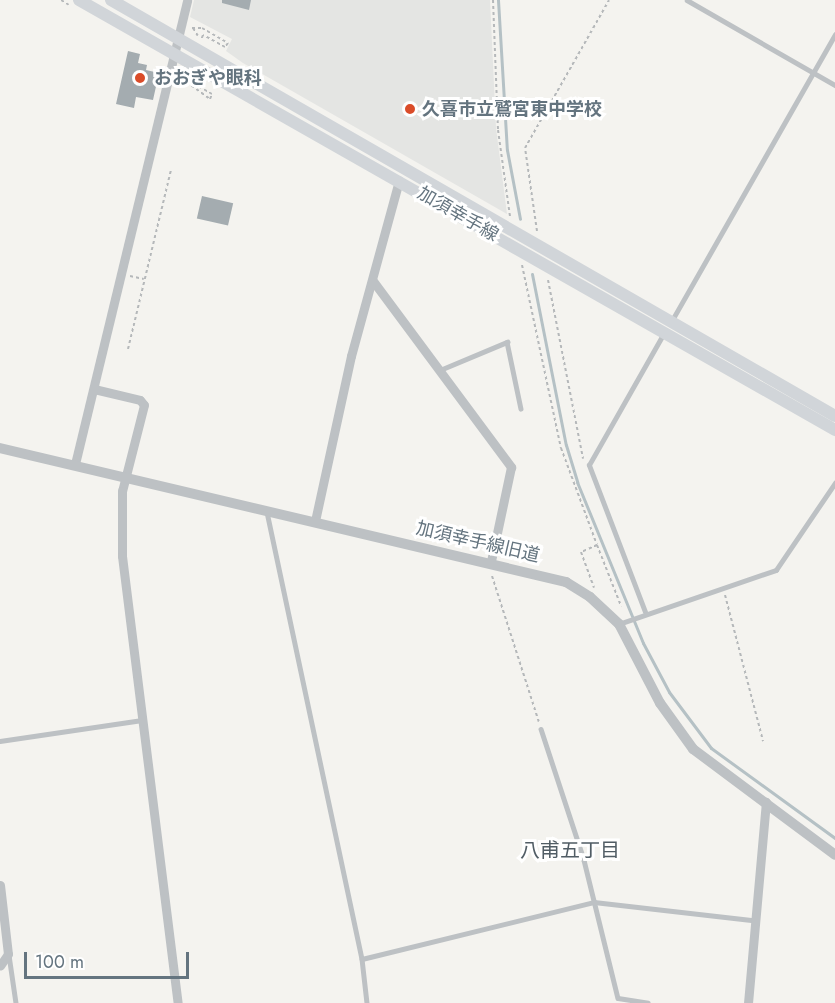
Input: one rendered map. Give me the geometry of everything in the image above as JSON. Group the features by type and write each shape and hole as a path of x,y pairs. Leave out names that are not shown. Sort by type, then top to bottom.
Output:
{"main road":[{"name":"加須幸手線","path":"79,0 174,56 553,268 835,416"},
{"name":"加須幸手線","path":"111,0 533,243 835,430"}],"street":[{"path":"75,464 187,0"},
{"path":"315,520 351,356 399,180"},
{"path":"373,281 511,467 490,561"},
{"path":"94,389 140,400 144,405 122,490 122,556 178,1003"},
{"name":"加須幸手線旧道","path":"0,448 553,577 589,596 622,622 665,711 693,749 835,855"},
{"path":"747,1003 753,920 766,802"},
{"path":"0,885 9,954 0,966"}],"lane":[{"path":"687,0 835,85"},
{"path":"645,612 589,465 835,35"},
{"path":"437,370 507,342 521,409"},
{"path":"622,622 780,566 820,500 835,483"},
{"path":"267,509 363,959 367,1003"},
{"path":"0,741 143,720"},
{"path":"541,729 594,902 618,999 648,1003"},
{"path":"363,959 594,902 753,920"},
{"path":"9,954 16,1003"}],"path":[{"path":"492,0 498,130 510,220"},
{"path":"533,243 537,231 525,148 609,0"},
{"path":"193,28 210,32 228,43 225,47 205,36"},
{"path":"183,80 210,99 212,94 193,83"},
{"path":"128,350 171,170"},
{"path":"523,262 561,448 621,606"},
{"path":"553,268 548,284 563,368 582,459 589,465"},
{"path":"129,276 144,279"},
{"path":"589,596 594,582 581,552 597,545"},
{"path":"490,561 490,572 541,729"},
{"path":"723,587 763,741"}],"shaded area":[{"name":"久喜市立鷲宮東中学校","path":"194,0 490,0 496,128 507,214 243,63 226,51 232,39 190,17"}],"building":[{"path":"222,0 251,0 249,10 222,3"},
{"path":"128,51 140,54 138,63 147,65 146,70 159,73 153,100 136,97 134,108 116,104"},
{"path":"202,196 233,203 228,226 197,218"}],"waterway":[{"path":"498,0 507,150 520,219"},
{"path":"532,274 566,445 577,482 643,643 669,692 711,748 835,838"}],"place":[{"name":"おおぎや眼科","path":"140,78"},
{"name":"久喜市立鷲宮東中学校","path":"410,109"}],"district":[{"name":"八甫五丁目","path":"570,850"}]}
